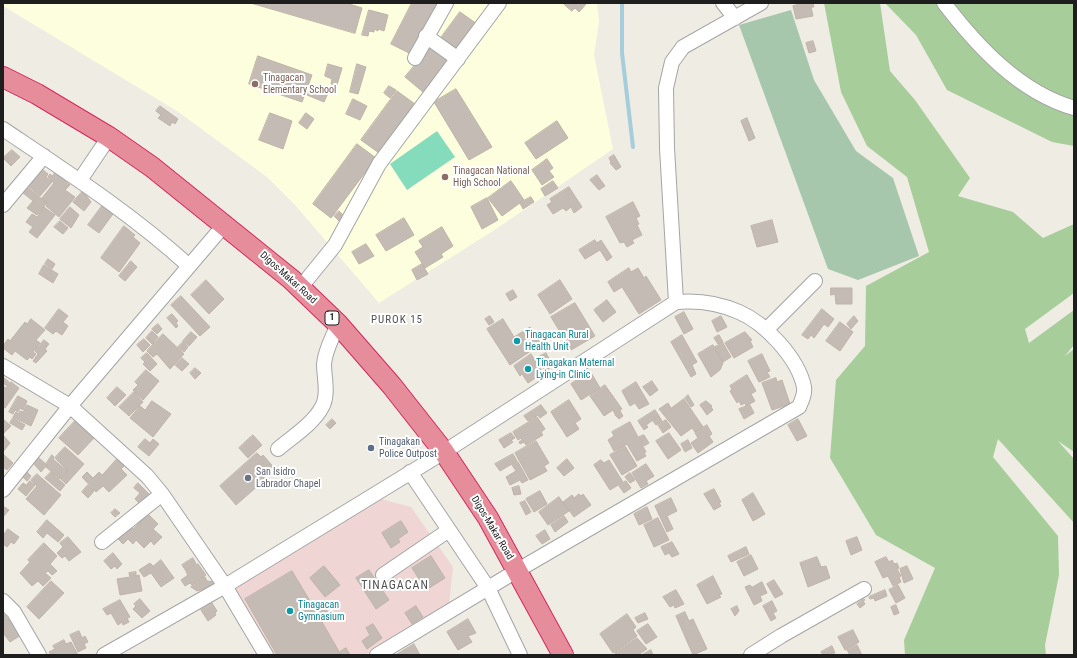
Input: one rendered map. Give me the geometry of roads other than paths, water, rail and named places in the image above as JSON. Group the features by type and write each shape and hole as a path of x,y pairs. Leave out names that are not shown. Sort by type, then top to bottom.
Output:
{"highway":[{"name":"Digos-Makar Road","path":"3,77 37,94 109,137 152,167 225,224 300,288 338,324 392,386 444,452 488,518 518,570 563,655"}],"street":[{"path":"415,58 426,36 446,3"},
{"path":"300,288 334,245 379,164 499,3"},
{"path":"723,3 735,18"},
{"path":"676,302 667,148 666,88 672,62 683,47 761,3"},
{"path":"944,3 962,26 1005,71 1033,89 1074,108"},
{"path":"426,36 458,59"},
{"path":"3,129 80,180 163,241 189,266"},
{"path":"80,180 109,137"},
{"path":"3,205 44,156"},
{"path":"3,490 70,406 225,224"},
{"path":"767,329 815,281"},
{"path":"104,655 226,586 444,452 676,302 696,300 715,304 740,312 767,329 795,366 804,387 804,398 799,407 518,570 377,655"},
{"path":"278,449 314,418 322,407 325,400 324,363 327,350 338,324"},
{"path":"3,366 70,406 147,476 162,494 226,586 266,655"},
{"path":"410,472 488,588 520,655"},
{"path":"102,542 162,494"},
{"path":"383,575 450,530"},
{"path":"751,655 781,636 864,589"},
{"path":"3,601 14,612 39,655"}],"waterway":[{"path":"622,3 622,53 633,147"}],"place":[{"name":"Tinagacan Elementary School","path":"255,84"},
{"name":"Tinagacan National High School","path":"445,177"},
{"name":"Tinagacan Rural Health Unit","path":"517,341"},
{"name":"Tinagakan Maternal Lying-in Clinic","path":"528,369"},
{"name":"Tinagakan Police Outpost","path":"371,448"},
{"name":"San Isidro Labrador Chapel","path":"248,478"},
{"name":"Tinagacan Gymnasium","path":"290,611"}],"district":[{"name":"PUROK 15","path":"397,320"},
{"name":"TINAGACAN","path":"395,586"}]}
